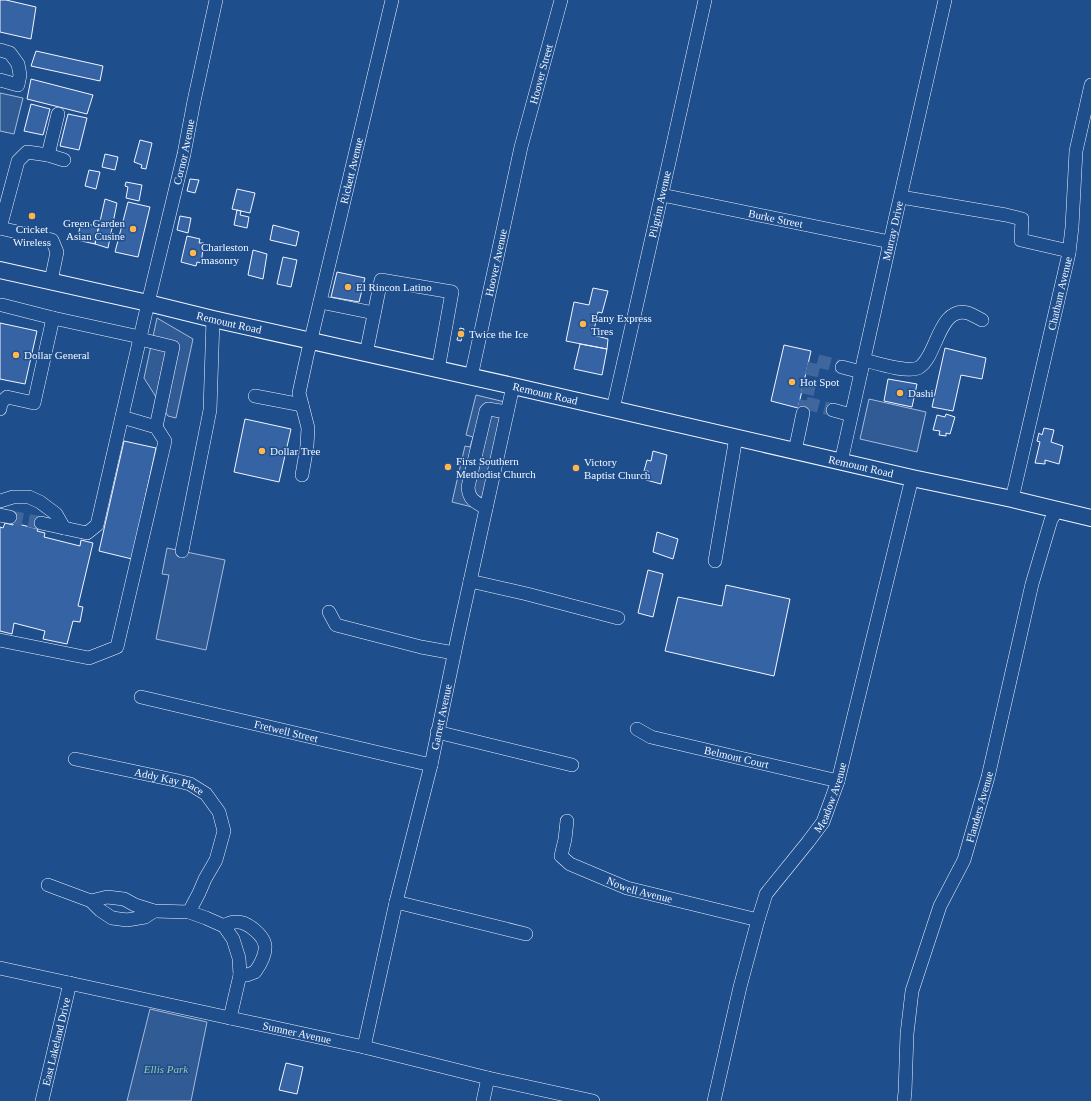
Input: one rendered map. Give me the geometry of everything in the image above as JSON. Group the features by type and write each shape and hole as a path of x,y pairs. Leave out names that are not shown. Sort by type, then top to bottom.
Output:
{"main road":[{"name":"Remount Road","path":"0,270 1091,518"}],"street":[{"name":"Cornor Avenue","path":"64,528 87,533 97,525 184,154 216,0"},
{"name":"Rickett Avenue","path":"302,474 307,446 308,428 299,393 392,0"},
{"name":"Hoover Street","path":"521,147 561,0"},
{"name":"Pilgrim Avenue","path":"613,409 705,0"},
{"name":"Murray Drive","path":"841,462 945,0"},
{"path":"0,50 10,53 18,64 20,75 18,85 0,80"},
{"name":"Chatham Avenue","path":"1012,499 1069,251 1072,227 1076,151 1091,85"},
{"path":"48,155 58,114"},
{"name":"Hoover Avenue","path":"470,377 521,147"},
{"path":"51,281 57,252 52,240 0,228 18,161 27,152 48,155 64,160"},
{"name":"Burke Street","path":"662,195 890,242"},
{"path":"901,197 1022,219 1021,240 1069,251"},
{"path":"366,354 381,280 452,292 438,370"},
{"path":"320,302 374,313"},
{"path":"2,305 173,347 156,427"},
{"path":"842,367 862,366 910,369 918,368 928,358 944,325 952,316 959,312 968,313 982,320"},
{"path":"0,409 1,403 6,397 34,403 53,318"},
{"path":"182,551 210,410 213,319"},
{"name":"Garrett Avenue","path":"364,1047 396,902 430,765 513,386"},
{"path":"255,396 302,405"},
{"path":"486,508 476,503 471,498 468,487 486,411 488,409 507,412"},
{"path":"833,410 851,415"},
{"path":"795,451 803,413"},
{"path":"0,640 89,658 117,647 166,441 156,427 122,416"},
{"path":"715,561 736,437"},
{"name":"Meadow Avenue","path":"714,1101 740,987 766,894 808,842 822,822 838,780 912,478"},
{"path":"0,501 13,497 29,497 40,502 56,514 64,528"},
{"name":"Flanders Avenue","path":"904,1101 907,1034 912,991 940,906 964,860 988,777 1032,584 1051,520 1057,510"},
{"path":"42,523 64,528"},
{"path":"470,581 618,618"},
{"path":"329,612 336,625 421,647 454,653"},
{"name":"Fretwell Street","path":"141,697 430,765"},
{"name":"Belmont Court","path":"637,729 651,736 838,780"},
{"path":"437,732 572,765"},
{"name":"Addy Kay Place","path":"75,759 190,784 206,794 219,812 224,831 216,860 189,912"},
{"name":"Nowell Avenue","path":"567,821 561,856 570,864 627,888 758,920"},
{"path":"48,885 91,901 100,910 112,918 127,920 145,917 154,911"},
{"path":"91,901 107,897 124,899 135,905 154,911 189,912 224,926 233,939 239,958 240,975 230,1018"},
{"path":"396,902 526,934"},
{"path":"224,926 237,922 248,926 259,934 265,946 262,960 256,972 247,975 240,975"},
{"name":"Sumner Avenue","path":"0,968 364,1047 488,1078 593,1101"},
{"name":"East Lakeland Drive","path":"42,1101 70,983"},
{"path":"483,1101 488,1078"}],"shaded area":[{"path":"0,93 23,98 14,134 0,131"},
{"path":"157,318 193,339 176,418 168,416 144,378"},
{"path":"476,395 505,402 480,509 452,502 465,446 470,447 473,437 466,435"},
{"path":"869,399 926,412 917,452 860,439"},
{"path":"167,548 225,560 206,650 156,639 169,575 162,574"},
{"name":"Ellis Park","path":"150,1009 207,1022 191,1101 127,1101"}],"building":[{"path":"0,0 36,7 31,39 0,32"},
{"path":"36,51 103,66 100,81 31,66"},
{"path":"31,79 93,95 87,114 27,99"},
{"path":"31,104 50,109 43,135 24,131"},
{"path":"68,114 87,118 79,150 60,146"},
{"path":"140,140 152,143 146,169 141,168 142,165 134,162"},
{"path":"105,154 118,157 115,170 102,167"},
{"path":"89,170 100,172 96,189 85,186"},
{"path":"190,179 199,180 195,193 187,191"},
{"path":"126,182 142,185 139,201 126,198 128,187 125,186"},
{"path":"237,189 255,193 250,213 232,209"},
{"path":"105,199 117,203 108,248 95,244"},
{"name":"Green Garden Asian Cusine","path":"128,202 150,207 138,257 115,252"},
{"path":"237,210 241,211 240,215 249,217 247,228 234,225"},
{"path":"180,216 191,218 188,233 177,230"},
{"path":"81,223 92,225 93,223 99,224 95,244 77,240"},
{"path":"273,225 299,232 296,246 270,240"},
{"name":"Charleston masonry","path":"187,236 200,239 199,243 204,243 201,263 197,262 196,266 181,262"},
{"path":"253,250 267,254 263,279 248,275"},
{"path":"283,257 297,260 291,287 277,284"},
{"name":"El Rincon Latino","path":"337,272 365,278 359,302 331,297"},
{"name":"Bany Express Tires","path":"593,288 608,291 602,313 598,312 593,335 608,339 607,349 566,341 574,302 589,305"},
{"name":"Dollar General","path":"0,323 37,331 25,384 0,379"},
{"name":"Twice the Ice","path":"460,328 464,329 461,341 457,340"},
{"path":"580,344 607,349 602,375 574,369"},
{"path":"784,345 811,351 798,408 771,401"},
{"path":"945,348 986,358 982,379 961,375 953,411 932,407"},
{"name":"Dashi","path":"888,379 917,384 912,407 884,401"},
{"path":"946,414 955,417 950,434 946,433 946,436 939,435 940,431 933,430 937,415 945,417"},
{"name":"Dollar Tree","path":"245,419 291,429 279,482 234,472"},
{"path":"1044,428 1054,430 1051,442 1063,446 1059,464 1045,460 1045,464 1035,463 1040,442 1037,441 1039,433 1042,435"},
{"path":"124,441 156,448 132,559 99,551"},
{"path":"653,451 667,455 661,484 646,480 648,471 644,471 647,460 651,461"},
{"path":"5,523 13,525 14,523 38,529 37,531 45,533 44,537 80,546 81,540 93,543 78,606 83,607 80,622 73,621 67,644 43,639 45,631 14,623 12,634 0,631 0,527 3,528"},
{"path":"657,532 678,539 673,559 653,552"},
{"path":"648,570 663,574 653,617 638,613"},
{"path":"726,585 790,599 774,676 665,651 678,597 722,606"},
{"path":"286,1063 303,1067 297,1094 279,1090"}],"tunnel":[{"path":"803,413 815,360 842,367"},
{"path":"806,403 833,410"},
{"path":"10,517 41,523"}],"place":[{"name":"Cricket Wireless","path":"32,216"},
{"name":"Green Garden Asian Cusine","path":"133,229"},
{"name":"Charleston masonry","path":"193,253"},
{"name":"El Rincon Latino","path":"348,287"},
{"name":"Bany Express Tires","path":"583,324"},
{"name":"Twice the Ice","path":"461,334"},
{"name":"Dollar General","path":"16,355"},
{"name":"Hot Spot","path":"792,382"},
{"name":"Dashi","path":"900,393"},
{"name":"Dollar Tree","path":"262,451"},
{"name":"First Southern Methodist Church","path":"448,467"},
{"name":"Victory Baptist Church","path":"576,468"}]}
